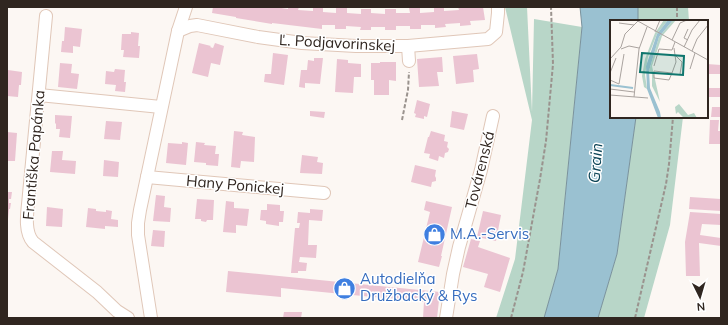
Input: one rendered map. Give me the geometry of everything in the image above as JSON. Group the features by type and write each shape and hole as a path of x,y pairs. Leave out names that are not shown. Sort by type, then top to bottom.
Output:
{"street":[{"path":"151,318 138,235 138,223 161,107 178,32 186,7"},
{"name":"Ľ. Podjavorinskej","path":"178,32 190,26 197,25 251,36 302,43 356,46 408,46 488,39 496,32 498,7"},
{"name":"Františka Papánka","path":"46,16 28,209 28,234 33,242 98,292 117,311 128,318"},
{"path":"408,46 409,61"},
{"path":"39,95 161,107"},
{"name":"Továrenská","path":"446,318 459,247 481,170 493,116"},
{"name":"Hany Ponickej","path":"147,177 324,193"}],"path":[{"path":"511,318 523,272 546,142 553,64 551,7"},
{"path":"677,7 677,20"},
{"path":"402,120 410,79 409,61"},
{"path":"635,318 666,184 673,118"}],"green space":[{"path":"505,7 527,7 532,112 534,19 582,27 558,269 544,318 496,318 515,259 532,120"},
{"path":"638,7 688,7 689,20 638,20"},
{"path":"636,118 683,118 670,225 644,318 598,318 617,254"}],"water":[{"name":"Grain","path":"580,7 638,7 638,20 610,20 610,118 636,118 617,254 598,318 544,318 558,269 582,27"}],"building":[{"path":"213,7 275,7 288,9 288,7 299,7 298,10 313,11 313,7 323,8 323,12 336,13 336,8 347,8 347,13 361,14 361,9 371,9 371,13 385,14 385,9 396,9 396,13 410,13 409,8 420,8 420,13 434,12 434,7 444,7 444,11 459,10 458,7 483,7 485,20 470,21 471,25 460,26 460,23 445,24 446,27 435,28 435,25 421,25 421,29 410,29 410,26 396,26 396,30 385,30 385,27 371,27 371,30 360,30 361,27 346,26 346,29 335,29 335,25 322,25 322,29 272,24 236,18 212,13"},
{"path":"65,27 82,29 80,47 73,46 73,53 61,52 62,41 64,41"},
{"path":"131,32 139,33 139,58 123,57 124,50 121,50 122,34 131,34"},
{"path":"199,43 211,46 210,47 213,48 215,43 224,46 220,65 211,63 208,77 192,73"},
{"path":"273,53 288,55 284,85 264,82 265,74 271,74"},
{"path":"477,54 479,69 473,70 474,82 456,84 453,56"},
{"path":"442,57 443,72 437,72 439,86 419,87 417,59"},
{"path":"314,58 323,58 320,84 305,83 305,88 299,87 301,70 307,70 308,60 314,61"},
{"path":"337,59 348,60 348,63 361,64 361,77 354,77 353,93 335,92"},
{"path":"396,62 396,81 389,80 389,95 374,95 374,80 371,80 371,63"},
{"path":"60,63 72,64 71,73 79,74 77,89 58,87"},
{"path":"708,64 721,65 721,74 708,74"},
{"path":"115,69 125,70 125,92 115,91 116,85 105,84 106,71 114,72"},
{"path":"8,70 22,72 18,97 7,96"},
{"path":"708,88 721,88 721,97 708,97"},
{"path":"417,100 430,104 427,117 424,116 424,119 415,117 416,114 414,113"},
{"path":"712,107 721,107 721,117 711,117"},
{"path":"310,111 325,112 324,118 310,116"},
{"path":"452,111 468,114 464,130 450,127"},
{"path":"55,115 72,116 70,138 59,137 60,129 56,129"},
{"path":"710,120 719,120 718,131 721,131 721,144 709,144"},
{"path":"106,121 122,122 120,140 104,139"},
{"path":"234,131 243,132 242,135 255,137 254,162 241,161 240,168 231,167"},
{"path":"431,131 445,135 444,141 448,142 448,152 445,153 444,158 439,156 438,161 429,158 430,154 424,153"},
{"path":"7,132 17,133 15,161 7,161"},
{"path":"182,142 188,143 186,165 166,163 168,143 182,144"},
{"path":"196,142 205,143 204,145 216,146 215,154 219,154 218,166 194,162"},
{"path":"52,151 63,151 62,160 76,161 75,174 50,172"},
{"path":"302,155 318,157 317,162 323,163 322,174 300,173"},
{"path":"104,160 119,162 118,177 103,176"},
{"path":"415,165 436,170 436,181 432,182 431,187 411,182"},
{"path":"7,192 12,192 11,199 9,199 9,203 11,203 8,219 7,219"},
{"path":"156,195 165,196 164,207 171,208 170,222 153,221"},
{"path":"690,197 721,199 721,211 689,209"},
{"path":"197,199 214,200 213,220 207,220 206,222 201,221 201,219 195,219"},
{"path":"226,201 234,202 234,208 249,209 247,226 236,225 236,233 223,232"},
{"name":"M.A.-Servis","path":"426,201 452,207 439,267 418,262 430,212 424,210"},
{"path":"267,204 280,205 280,211 284,211 283,222 279,222 279,226 266,224 266,221 260,220 261,210 267,210"},
{"path":"47,207 63,209 62,227 46,226"},
{"path":"88,208 96,209 96,211 112,211 111,219 118,220 118,227 105,226 105,229 86,227"},
{"path":"310,209 323,210 322,221 309,220 308,245 317,245 316,258 300,257 299,262 307,263 306,271 291,273 295,228 299,228 300,223 297,223 298,212 310,213"},
{"path":"483,211 501,215 496,241 477,237"},
{"path":"690,212 721,214 721,225 702,224 700,235 721,238 721,246 699,243 700,276 686,276 685,242"},
{"path":"153,230 165,231 164,247 151,246"},
{"path":"471,239 480,241 478,247 510,258 500,292 484,287 488,274 463,267"},
{"path":"228,271 440,292 437,318 423,318 424,302 281,288 281,297 226,292"},
{"path":"284,312 302,312 301,318 283,318"}],"place":[{"name":"M.A.-Servis","path":"435,234"},
{"name":"Autodielňa Družbacký & Rys","path":"345,288"}]}
